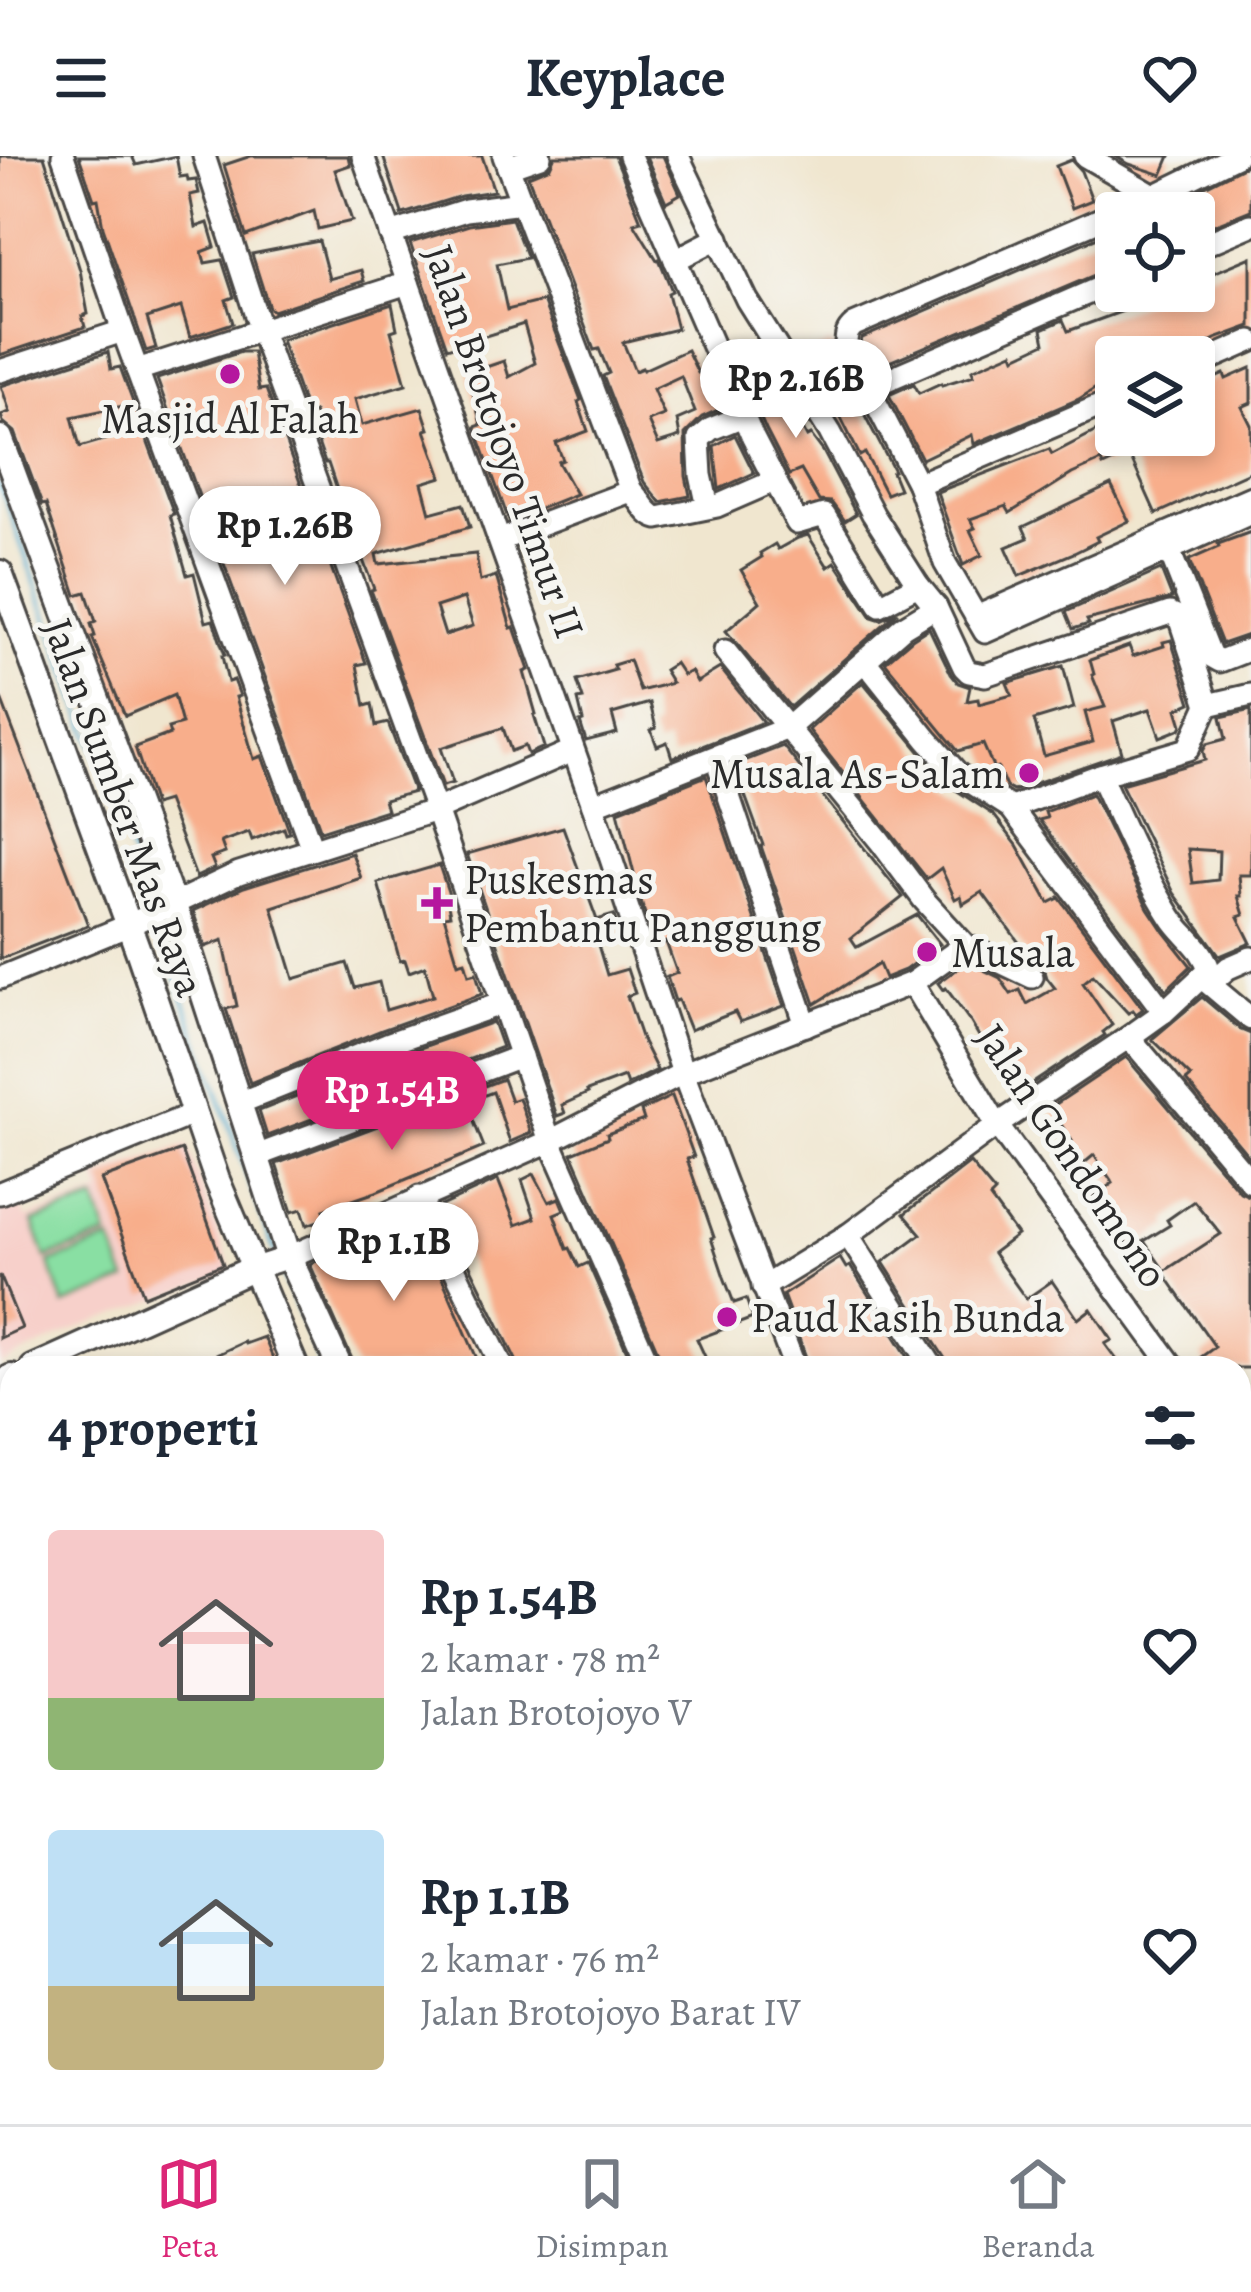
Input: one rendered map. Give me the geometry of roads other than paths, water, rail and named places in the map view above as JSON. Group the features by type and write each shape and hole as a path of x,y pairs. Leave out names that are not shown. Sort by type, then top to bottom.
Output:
{"street":[{"path":"63,156 312,849"},
{"path":"204,156 261,332 436,810 550,1142 645,1356"},
{"name":"Jalan Brotojoyo Timur II","path":"363,156 683,1073 790,1356"},
{"path":"540,156 506,162 631,491 654,517 708,507 774,481"},
{"path":"630,156 743,416 798,524 824,515 878,604 918,585"},
{"path":"678,156 747,300 830,432 851,477 936,607 969,672 985,675 1176,614 1208,705 1188,749 1011,808"},
{"path":"1085,156 1147,192"},
{"path":"1162,192 1236,156"},
{"path":"390,234 466,210 522,203"},
{"path":"980,624 945,563 918,484 846,345 847,331 1095,221"},
{"path":"1215,240 1251,225"},
{"path":"675,260 718,238"},
{"path":"137,370 408,283"},
{"path":"870,388 1095,290"},
{"path":"0,371 123,331"},
{"path":"1215,357 1251,341"},
{"path":"918,484 1095,408"},
{"path":"708,507 700,475 699,439 743,416"},
{"name":"Jalan Sumber Mas Raya","path":"0,438 171,905 287,1257 334,1356"},
{"path":"500,540 631,491"},
{"path":"980,624 1251,497"},
{"path":"980,624 1251,514"},
{"path":"1169,550 1211,656 1220,661 1251,649"},
{"name":"Jalan Sumber Mas Raya","path":"0,573 131,924 193,1114 291,1356"},
{"path":"593,805 788,728 903,627 936,607"},
{"path":"725,651 965,945 1033,977"},
{"path":"865,661 958,774 1011,808 1164,1012"},
{"path":"1208,705 1251,695"},
{"path":"0,978 239,873 436,810 572,751"},
{"path":"716,758 806,1024"},
{"path":"1100,775 1175,923 1205,958 1206,980"},
{"path":"59,1356 550,1142 683,1073 912,983 965,945"},
{"path":"763,1287 848,1235 1206,980 1251,958"},
{"path":"1206,980 1251,1019"},
{"name":"Jalan Gondomono","path":"912,983 997,1125 1165,1356"},
{"path":"239,1103 503,1003"},
{"path":"1129,1037 1251,1183"},
{"path":"256,1156 521,1055"},
{"path":"0,1193 193,1114"},
{"path":"419,1197 497,1356"},
{"path":"848,1235 925,1356"}],"waterway":[{"path":"0,484 151,908"},
{"path":"155,919 275,1252"},
{"path":"281,1269 317,1356"}],"place":[{"name":"Masjid Al Falah","path":"230,374"},
{"name":"Musala As-Salam","path":"1029,773"},
{"name":"Puskesmas Pembantu Panggung","path":"437,903"},
{"name":"Musala","path":"927,952"},
{"name":"Paud Kasih Bunda","path":"727,1317"}]}
